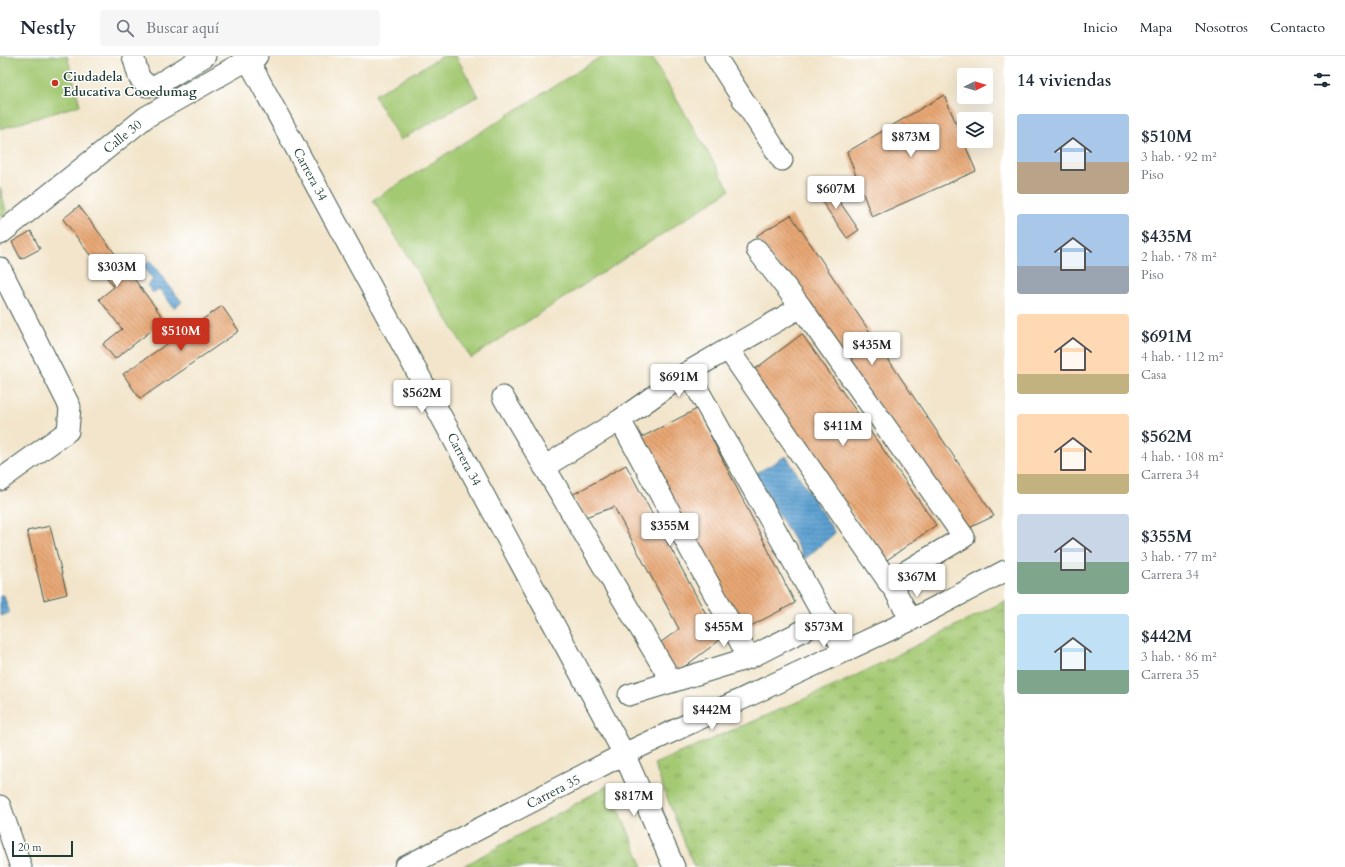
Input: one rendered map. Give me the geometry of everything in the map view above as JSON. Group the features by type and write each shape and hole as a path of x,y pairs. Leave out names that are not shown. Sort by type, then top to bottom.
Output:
{"street":[{"path":"133,56 139,77 147,86 155,86 205,56"},
{"path":"715,56 782,160"},
{"name":"Calle 30","path":"0,234 146,117 251,57"},
{"name":"Carrera 34","path":"251,57 624,754 674,867"},
{"path":"757,250 801,306 964,537 888,582"},
{"path":"0,268 70,407 68,431 0,480"},
{"path":"544,467 620,420 688,372 801,306"},
{"path":"728,349 888,582 911,620"},
{"path":"688,372 826,619 846,651"},
{"path":"503,397 672,682"},
{"path":"620,420 749,658"},
{"name":"Carrera 35","path":"405,867 624,754 911,620 1005,571"},
{"path":"630,695 749,658 826,619"},
{"path":"0,806 12,857"}],"green space":[{"name":"Ciudadela Educativa Cooedumag","path":"0,56 67,56 80,105 0,129"},
{"path":"443,56 456,56 478,96 400,140 374,95"},
{"path":"602,56 651,56 730,190 471,358 373,200"},
{"path":"0,187 7,214 0,216"},
{"path":"1005,601 1005,867 694,867 654,764 841,683"},
{"path":"609,785 643,867 462,867"}],"water":[{"path":"150,261 182,302 174,308 159,289 153,293 147,285 153,280 143,267"},
{"path":"786,456 835,533 805,559 755,474"},
{"path":"4,595 9,613 0,616 0,596"}],"building":[{"path":"944,95 957,126 957,148 966,148 976,171 872,217 847,152"},
{"path":"826,182 859,230 847,238 814,190"},
{"path":"79,206 165,320 115,359 103,344 122,329 99,299 114,287 63,219"},
{"path":"791,215 994,516 967,529 756,236"},
{"path":"31,231 40,249 21,259 12,242"},
{"path":"222,306 239,331 140,399 123,374"},
{"path":"802,334 936,525 887,560 751,372"},
{"path":"697,409 795,603 743,630 636,440"},
{"path":"626,465 720,640 672,676 656,646 679,629 614,507 585,517 572,495"},
{"path":"50,526 67,594 44,600 27,531"}],"place":[{"name":"Ciudadela Educativa Cooedumag","path":"55,83"}]}
